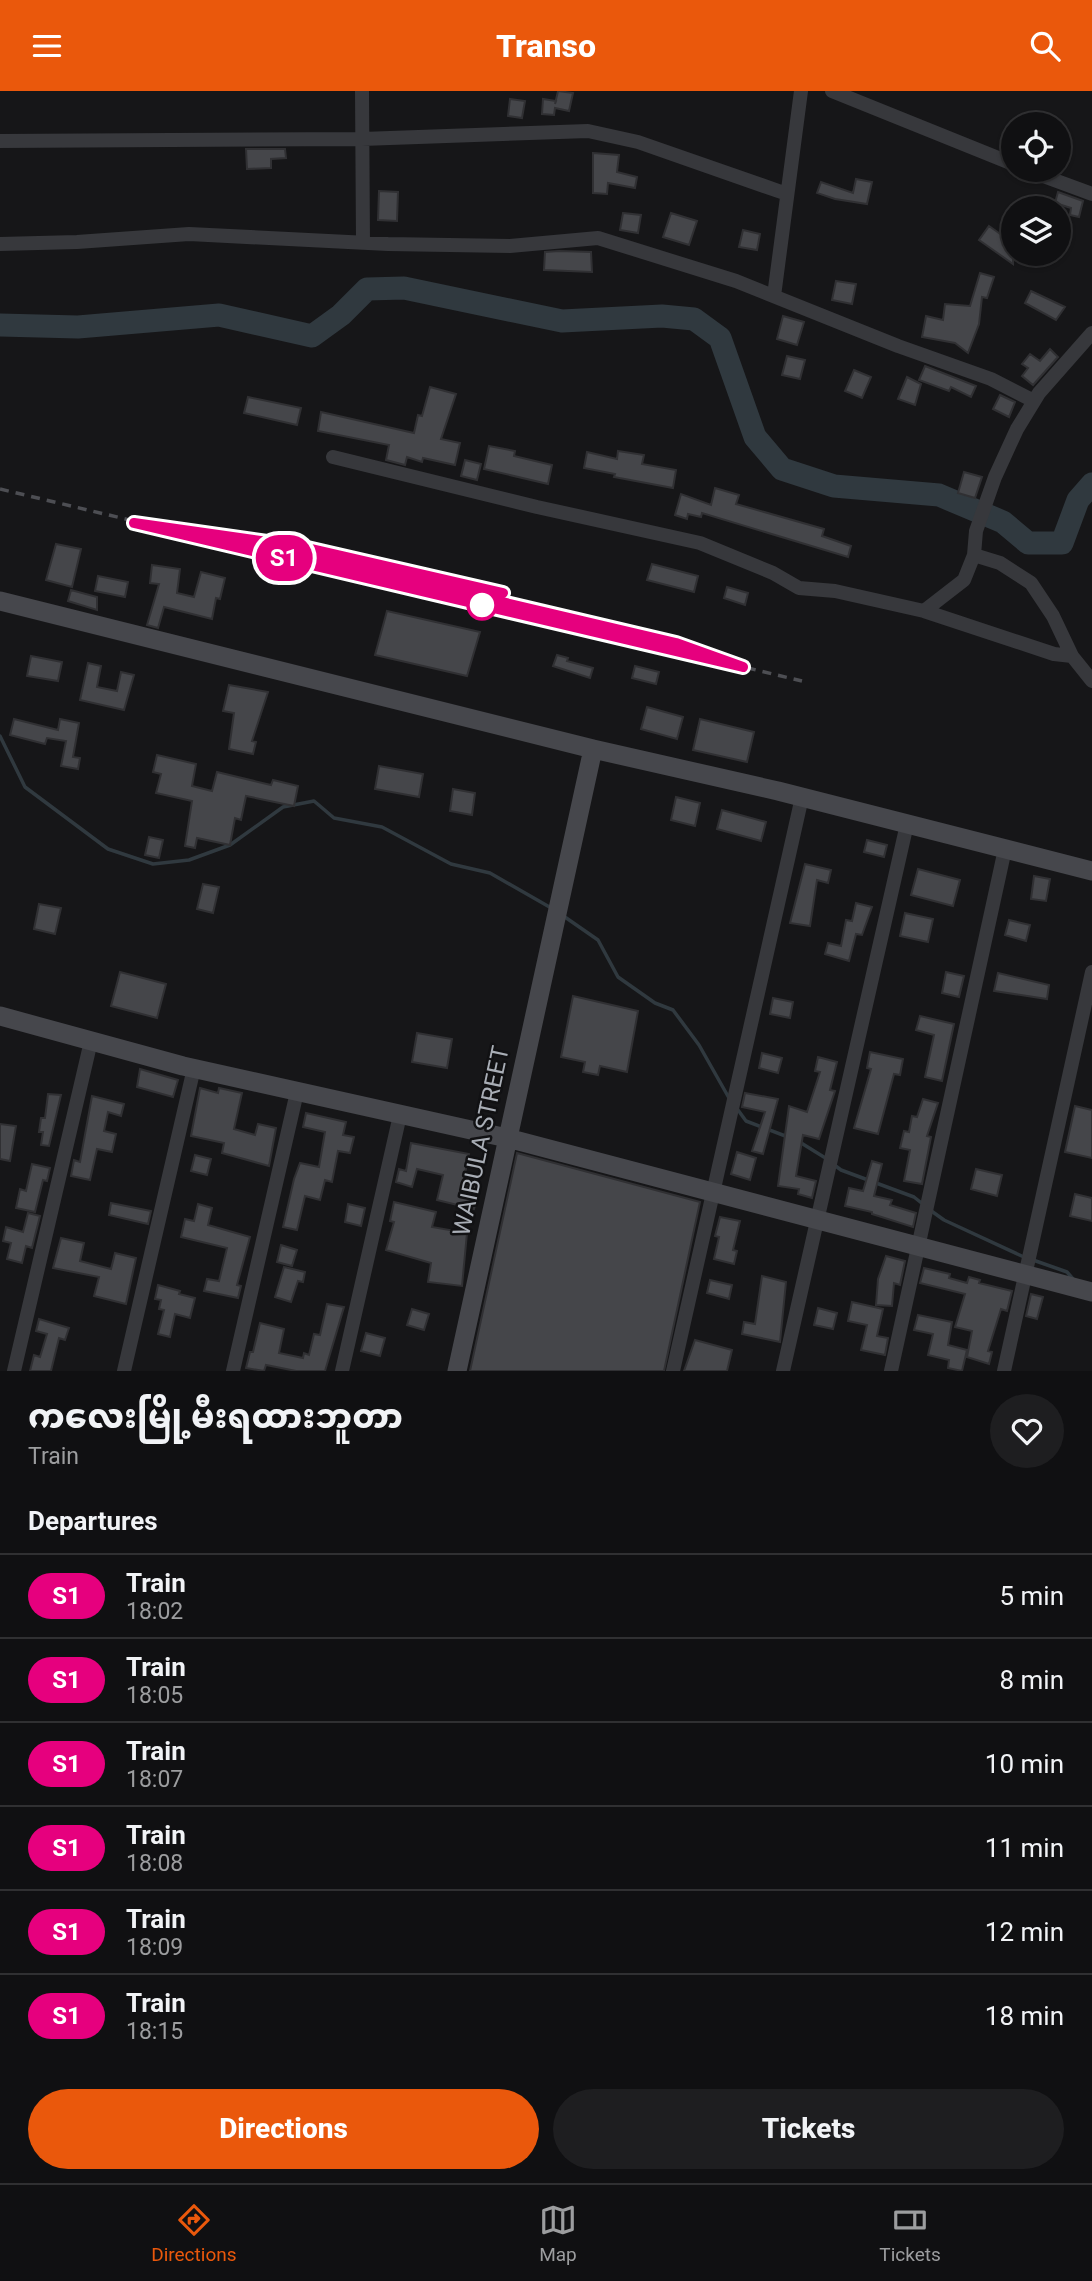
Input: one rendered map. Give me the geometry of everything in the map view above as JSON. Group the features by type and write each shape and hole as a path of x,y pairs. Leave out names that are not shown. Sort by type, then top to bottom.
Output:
{"street":[{"path":"362,91 363,243"},
{"path":"774,296 801,91"},
{"path":"832,91 1001,160"},
{"path":"0,141 362,139 588,131 638,142 787,194"},
{"path":"1060,182 1092,194"},
{"path":"0,244 189,234 363,243 510,246 598,238 711,272 898,346 991,379 1034,401"},
{"path":"924,611 964,580 974,555 976,530 1017,429 1034,401 1092,333"},
{"path":"333,457 537,507 700,543 773,573 799,587 835,591 924,611 1054,654 1072,656"},
{"path":"974,555 1000,563 1031,583 1053,616 1072,656 1092,681"},
{"path":"0,601 593,749 802,797 1092,871"},
{"name":"WAIBULA STREET","path":"457,1371 593,749"},
{"path":"673,1371 802,797"},
{"path":"783,1371 907,824"},
{"path":"891,1371 1005,849"},
{"path":"1004,1371 1092,972"},
{"path":"0,1016 194,1069 507,1139 1092,1292"},
{"path":"14,1371 90,1041"},
{"path":"124,1371 194,1069"},
{"path":"233,1371 297,1091"},
{"path":"342,1371 400,1115"}],"building":[{"path":"558,91 573,93 569,111 555,108 554,115 542,114 543,99 556,101"},
{"path":"510,99 525,101 522,118 508,116"},
{"path":"246,149 285,149 286,158 271,159 271,168 247,169"},
{"path":"593,153 619,155 617,172 637,177 635,188 608,183 607,194 593,193"},
{"path":"856,179 872,182 867,204 817,193 821,182 853,193"},
{"path":"379,191 398,192 397,221 378,220"},
{"path":"1071,197 1083,201 1079,217 1071,215"},
{"path":"623,213 641,215 638,233 620,230"},
{"path":"671,213 697,221 689,245 663,237"},
{"path":"989,226 1001,234 1001,256 979,240"},
{"path":"743,230 760,234 757,250 739,247"},
{"path":"545,252 591,252 592,272 544,270"},
{"path":"980,273 994,277 987,298 982,297 979,324 968,353 955,343 922,337 926,316 943,320 945,304 970,306"},
{"path":"836,281 856,284 852,304 832,300"},
{"path":"1031,291 1065,307 1056,320 1025,303"},
{"path":"783,316 804,322 797,345 777,339"},
{"path":"1050,349 1058,357 1033,385 1022,376 1028,368 1022,364 1030,354 1040,361"},
{"path":"787,356 805,360 800,379 782,375"},
{"path":"925,366 976,386 971,397 951,387 949,391 919,380"},
{"path":"854,370 871,377 862,398 845,391"},
{"path":"907,377 921,384 915,405 898,399"},
{"path":"430,387 456,394 441,439 460,443 455,465 423,458 422,462 407,457 405,465 386,460 389,445 318,431 321,412 414,433 418,415 422,416"},
{"path":"1000,395 1015,402 1009,417 993,409"},
{"path":"248,397 301,408 297,425 244,413"},
{"path":"489,446 515,451 514,456 552,465 548,484 484,469"},
{"path":"618,451 644,455 642,464 676,470 673,488 614,477 615,474 584,468 587,452 617,459"},
{"path":"465,460 481,464 477,480 461,476"},
{"path":"964,472 982,477 975,498 958,493"},
{"path":"715,488 739,495 736,504 824,529 822,536 851,546 848,557 702,513 701,517 688,514 687,519 675,515 681,494 711,505"},
{"path":"56,544 81,549 72,587 46,580"},
{"path":"652,564 698,576 694,592 647,580"},
{"path":"152,565 180,569 177,593 194,597 201,572 225,578 220,599 216,598 212,619 164,607 158,628 147,625 159,584 150,583"},
{"path":"98,576 128,582 125,597 95,591"},
{"path":"727,587 748,593 745,605 724,598"},
{"path":"71,590 97,597 97,610 68,601"},
{"path":"387,611 480,632 467,676 375,655"},
{"path":"557,655 568,658 567,661 593,668 590,678 553,666"},
{"path":"31,656 62,662 58,681 27,676"},
{"path":"88,663 101,666 97,687 117,691 121,672 134,675 124,710 80,700"},
{"path":"635,666 659,672 656,684 632,678"},
{"path":"229,685 268,692 252,741 256,742 253,754 229,749 234,713 223,711"},
{"path":"647,707 683,717 677,739 641,729"},
{"path":"14,719 58,730 60,719 79,723 73,757 80,758 78,769 61,766 66,741 47,738 45,744 10,735"},
{"path":"700,719 754,732 747,762 693,750"},
{"path":"157,755 196,764 192,786 212,791 217,772 271,785 273,780 298,786 294,806 246,796 241,820 235,818 230,845 197,838 195,848 185,846 192,801 156,793 161,774 153,772"},
{"path":"379,766 423,774 419,797 375,789"},
{"path":"453,789 475,793 472,815 450,811"},
{"path":"676,797 700,803 695,826 671,820"},
{"path":"722,810 766,822 761,841 717,829"},
{"path":"149,837 163,840 159,858 145,855"},
{"path":"867,840 887,845 884,857 864,852"},
{"path":"805,864 831,870 828,883 817,880 810,926 790,923"},
{"path":"918,869 960,880 953,906 911,895"},
{"path":"1034,876 1050,879 1046,901 1031,899"},
{"path":"203,884 219,887 213,913 197,909"},
{"path":"856,903 872,907 862,935 856,934 849,961 825,954 828,943 841,946 846,920 852,921"},
{"path":"39,904 61,908 55,934 34,929"},
{"path":"905,913 933,919 928,942 900,936"},
{"path":"1009,920 1030,925 1026,941 1005,935"},
{"path":"120,972 166,984 157,1018 111,1006"},
{"path":"946,972 964,976 959,997 942,993"},
{"path":"998,973 1049,985 1047,999 994,991"},
{"path":"573,996 638,1011 627,1072 600,1066 598,1075 583,1072 585,1062 561,1057"},
{"path":"773,998 793,1002 790,1018 770,1014"},
{"path":"920,1016 954,1024 942,1081 925,1077 934,1035 916,1030"},
{"path":"417,1033 452,1039 447,1068 412,1062"},
{"path":"870,1052 903,1059 900,1075 894,1074 878,1134 854,1128 871,1069 867,1068"},
{"path":"762,1053 782,1058 778,1073 759,1068"},
{"path":"818,1057 837,1062 830,1090 835,1091 819,1139 803,1135 796,1176 816,1181 812,1198 798,1194 799,1189 778,1186 789,1106 807,1112 820,1072 815,1071"},
{"path":"140,1069 178,1080 173,1097 137,1087"},
{"path":"200,1088 218,1093 219,1088 242,1093 234,1129 255,1135 258,1124 276,1128 269,1166 222,1153 224,1143 191,1136"},
{"path":"745,1093 778,1099 763,1154 752,1151 765,1112 742,1107"},
{"path":"48,1094 61,1095 49,1146 41,1145 43,1132 39,1132 41,1118 45,1118"},
{"path":"92,1096 124,1104 121,1116 108,1112 104,1131 116,1134 112,1152 97,1149 90,1180 71,1176 74,1160 80,1162"},
{"path":"923,1099 938,1103 927,1136 931,1137 922,1184 904,1181 910,1150 900,1148 904,1131 909,1132 912,1116 917,1117"},
{"path":"1075,1106 1092,1110 1092,1158 1065,1152"},
{"path":"306,1113 346,1122 343,1135 354,1137 350,1153 338,1151 332,1182 325,1180 320,1200 305,1196 297,1230 283,1227 294,1179 300,1163 319,1167 325,1132 303,1127"},
{"path":"0,1124 16,1126 10,1161 0,1159"},
{"path":"411,1143 469,1154 463,1183 480,1187 474,1209 437,1200 443,1175 417,1169 412,1187 396,1182 399,1169 406,1171"},
{"path":"737,1152 756,1158 750,1180 731,1174"},
{"path":"517,1153 700,1202 664,1371 470,1371"},
{"path":"195,1155 211,1159 207,1175 191,1171"},
{"path":"872,1161 882,1164 874,1196 892,1200 890,1205 916,1213 913,1227 872,1212 845,1206 849,1188 863,1191"},
{"path":"32,1164 50,1168 47,1181 43,1180 35,1212 16,1208 20,1189 26,1191"},
{"path":"976,1169 1002,1175 997,1196 971,1189"},
{"path":"1075,1194 1092,1198 1092,1221 1070,1216"},
{"path":"394,1202 436,1212 432,1227 467,1233 462,1286 428,1282 431,1263 386,1250 394,1222 390,1221"},
{"path":"111,1203 151,1211 148,1224 109,1215"},
{"path":"198,1204 212,1208 208,1225 250,1237 237,1285 241,1286 238,1298 204,1291 207,1279 219,1281 227,1248 181,1237 185,1219 194,1221"},
{"path":"348,1204 365,1208 361,1226 345,1222"},
{"path":"28,1213 40,1216 32,1248 26,1246 22,1263 7,1259 11,1243 3,1241 6,1227 23,1232"},
{"path":"720,1217 740,1221 733,1250 737,1251 734,1264 714,1259 719,1237 715,1236"},
{"path":"61,1238 84,1243 80,1261 111,1269 115,1253 136,1258 126,1304 94,1296 99,1277 53,1268"},
{"path":"281,1245 297,1250 292,1266 277,1262"},
{"path":"886,1256 905,1261 900,1285 894,1283 892,1306 876,1305 878,1279"},
{"path":"284,1267 305,1272 303,1282 298,1281 291,1302 275,1297"},
{"path":"924,1268 950,1274 949,1278 967,1283 969,1277 980,1280 979,1283 1012,1291 1007,1311 1001,1309 988,1351 992,1352 989,1364 967,1357 972,1331 955,1327 965,1294 920,1283"},
{"path":"762,1276 786,1282 780,1342 742,1334 744,1322 755,1324"},
{"path":"710,1280 732,1285 729,1299 707,1293"},
{"path":"158,1285 195,1298 190,1318 175,1314 170,1337 158,1334 164,1310 159,1309 161,1300 155,1299"},
{"path":"1031,1294 1043,1297 1037,1319 1026,1316"},
{"path":"852,1302 883,1309 877,1336 888,1338 885,1355 861,1350 867,1325 848,1321"},
{"path":"327,1304 344,1307 325,1371 296,1371 266,1365 264,1371 246,1368 260,1323 284,1329 279,1353 303,1358 304,1353 309,1355 314,1334 320,1335"},
{"path":"818,1308 837,1313 833,1329 814,1325"},
{"path":"412,1309 429,1314 424,1330 407,1325"},
{"path":"918,1315 952,1322 948,1345 967,1350 962,1371 948,1368 949,1360 928,1355 933,1334 914,1330"},
{"path":"39,1319 69,1328 65,1340 59,1338 51,1371 30,1371 34,1355 40,1357 47,1334 36,1331"},
{"path":"366,1333 385,1338 380,1356 361,1351"},
{"path":"695,1340 732,1350 727,1371 684,1371"}],"waterway":[{"path":"0,325 78,327 219,315 312,336 341,315 367,289 404,288 562,321 662,316 694,319 720,338 755,437 782,469 834,486 939,495 1003,522 1028,543 1062,543 1078,500 1092,484"},
{"path":"0,736 25,787 108,849 153,864 189,860 230,845 283,807 314,801 334,818 382,827 451,864 490,873 553,909"},
{"path":"562,915 598,940 618,977 655,1003 673,1010 699,1045 729,1098"},
{"path":"738,1110 746,1121 788,1137"},
{"path":"798,1141 827,1159"},
{"path":"833,1164 841,1170 914,1197 924,1205"},
{"path":"930,1210 944,1220 1026,1258"},
{"path":"1033,1260 1067,1272 1073,1279"}],"railway":[{"path":"0,489 802,681"},
{"path":"233,538 303,547 503,593"}],"train":[{"name":"S1","path":"246,542 676,643 743,667 134,523 303,547 503,593"}]}
